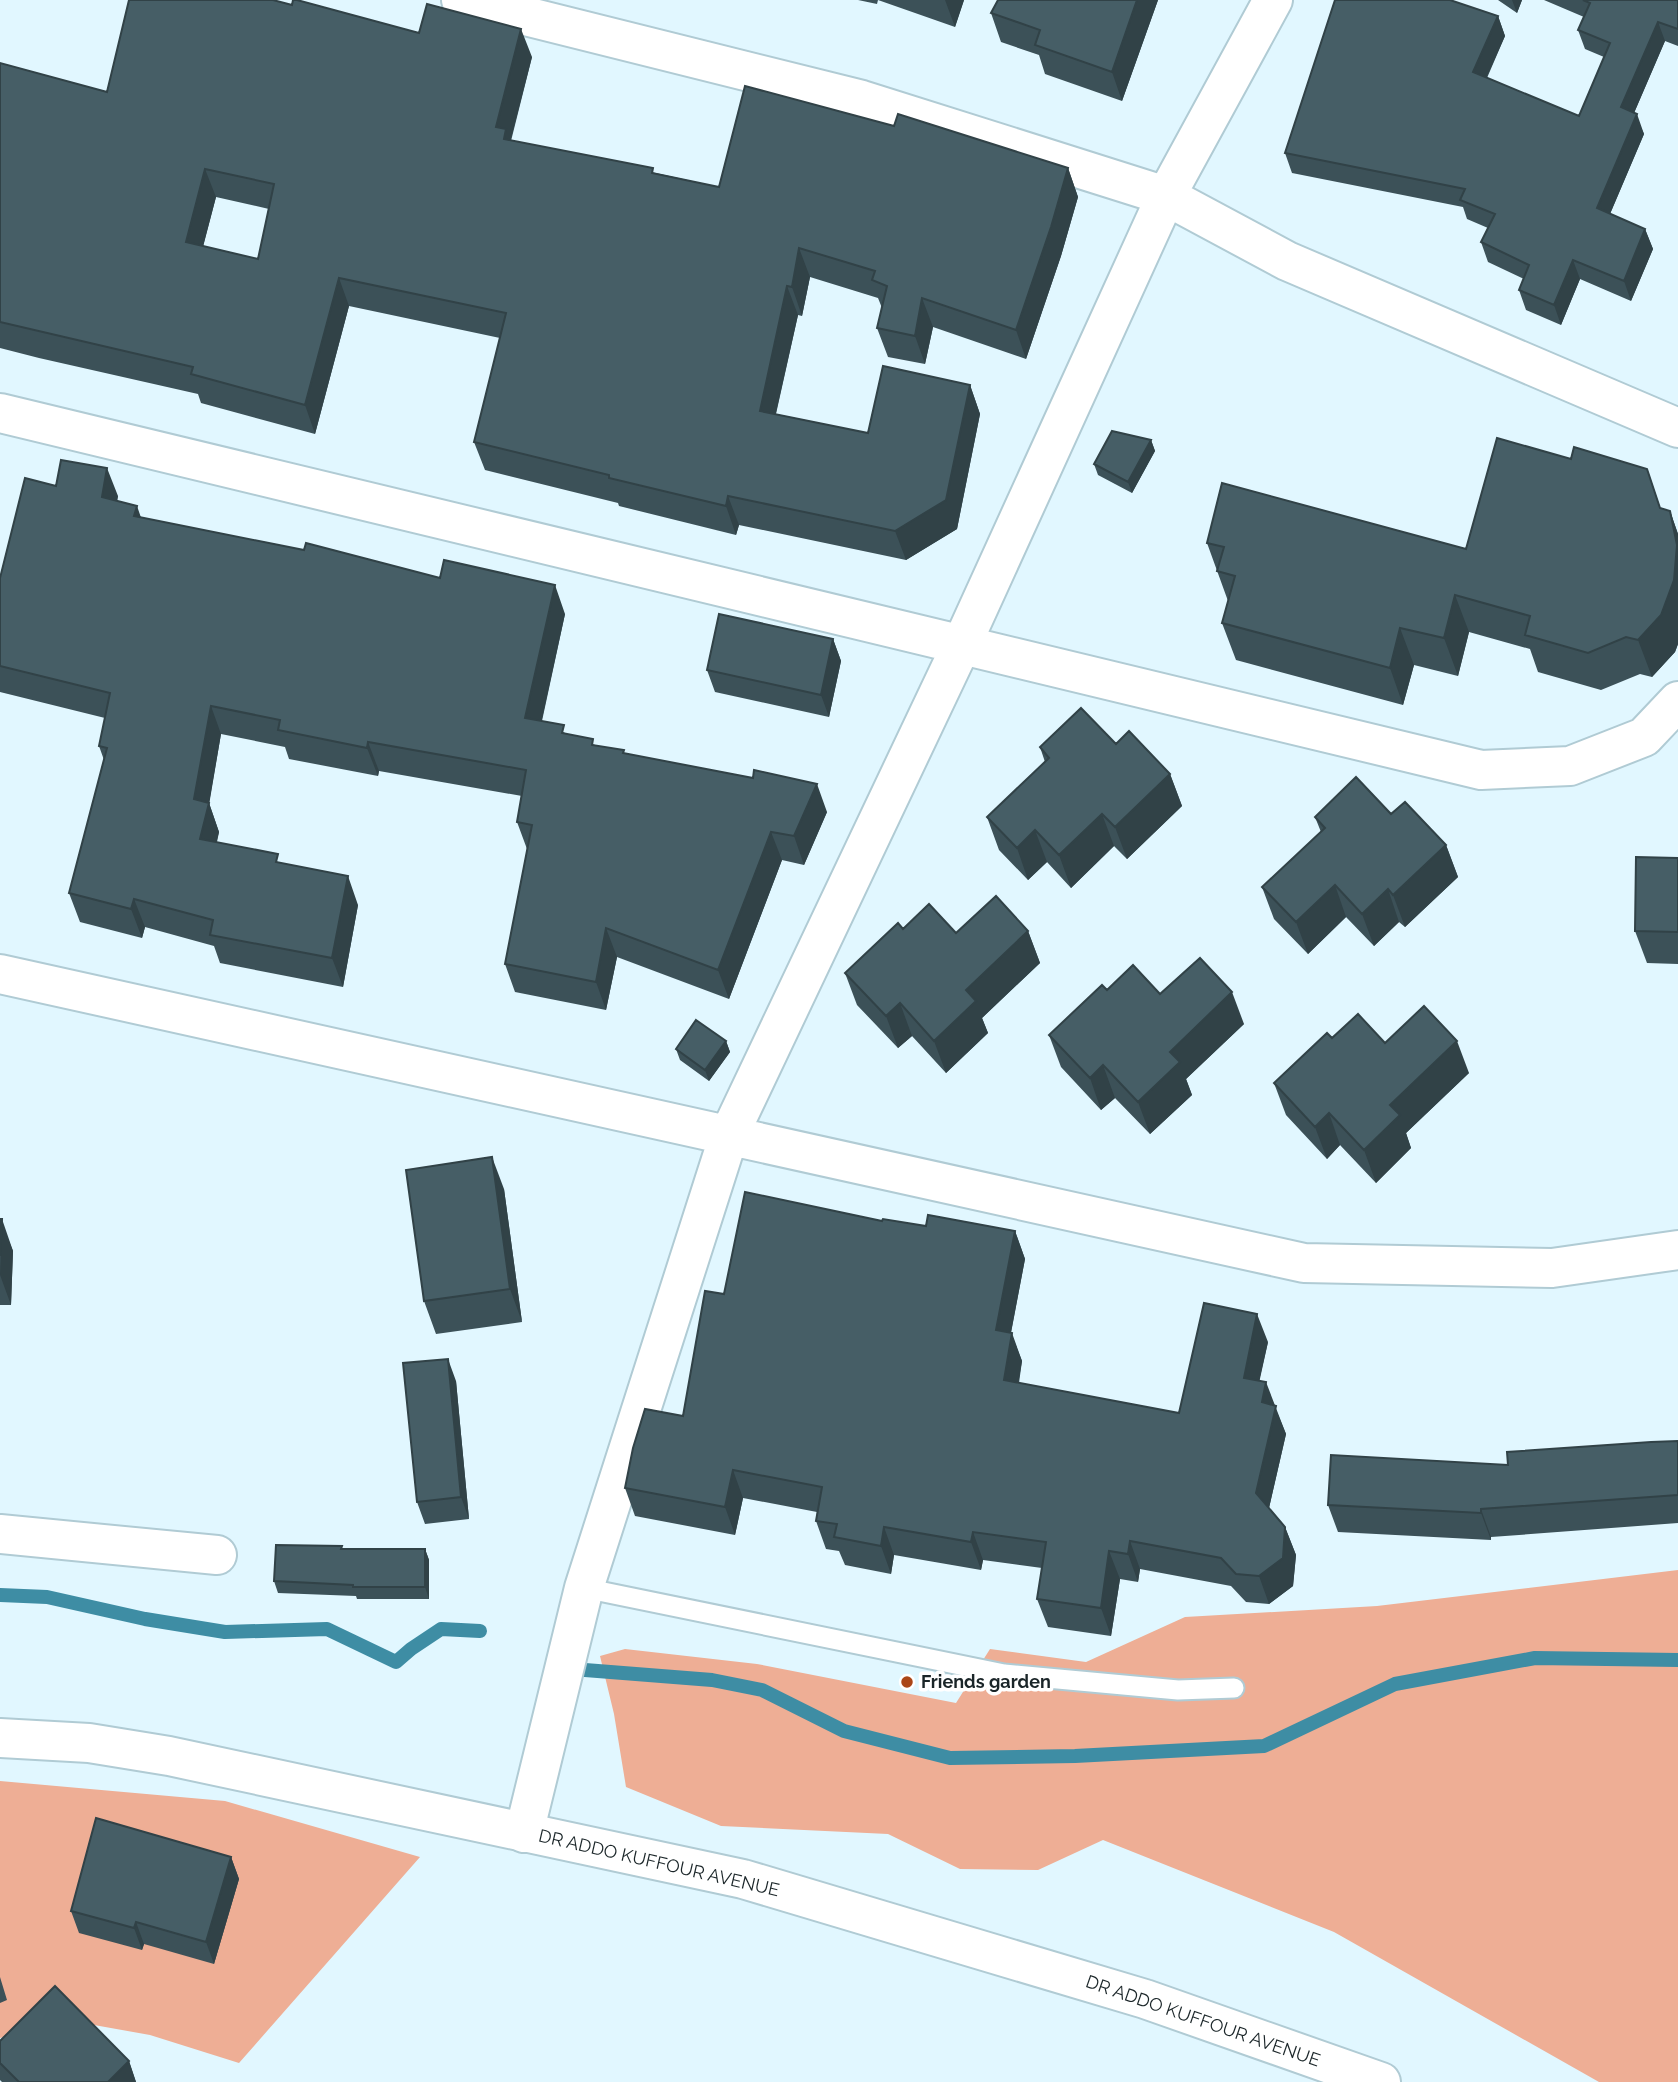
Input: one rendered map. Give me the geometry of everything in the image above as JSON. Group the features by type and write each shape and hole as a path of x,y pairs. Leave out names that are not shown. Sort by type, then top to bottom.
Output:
{"street":[{"path":"461,0 862,100 1166,195 1287,261 1678,428"},
{"path":"524,1833 584,1588 729,1135 961,646 1166,195 1273,0"},
{"path":"0,413 1481,770 1570,766 1644,737 1678,701"},
{"path":"0,974 1304,1263 1552,1268 1678,1250"},
{"path":"0,1534 217,1555"},
{"name":"DR ADDO KUFFOUR AVENUE","path":"0,1738 89,1743 169,1756 743,1879 1145,1999 1381,2082"}],"lane":[{"path":"584,1588 1004,1674 1178,1690 1234,1688"}],"shaded area":[{"path":"1678,1570 1678,2082 1599,2082 1334,1932 1103,1840 1038,1870 960,1869 888,1834 721,1826 626,1787 614,1714 600,1656 625,1649 757,1664 956,1703 990,1649 1086,1662 1185,1617 1377,1606"},
{"path":"0,1781 225,1801 420,1857 239,2063 150,2035 66,2020 0,2038"}],"building":[{"path":"129,0 273,0 292,5 293,0 297,0 419,33 427,4 521,29 496,127 506,129 504,139 653,168 652,173 719,187 745,86 894,126 898,114 1068,168 1016,330 922,298 915,336 877,328 887,286 872,280 875,271 799,248 792,287 787,286 760,411 868,433 883,366 970,385 946,500 895,531 728,496 726,506 474,442 506,313 339,278 305,405 191,374 193,367 0,322 0,63 107,92","holes":["205,169 274,184 258,259 186,242"]},
{"path":"998,0 1137,0 1112,72 1035,45 1040,30 991,13"},
{"path":"1335,0 1450,0 1498,16 1473,72 1579,116 1610,43 1578,30 1590,3 1583,0 1678,0 1678,29 1658,22 1621,107 1637,114 1597,208 1645,229 1624,281 1573,260 1554,305 1519,290 1529,265 1481,242 1495,214 1460,200 1465,189 1285,153"},
{"path":"1112,431 1151,440 1128,482 1094,464"},
{"path":"1497,438 1571,459 1574,447 1647,469 1660,508 1670,511 1677,545 1674,580 1661,615 1638,640 1626,637 1588,653 1525,635 1530,616 1455,595 1444,638 1400,628 1390,668 1222,623 1235,576 1217,571 1224,547 1207,543 1222,483 1466,549"},
{"path":"61,460 107,468 102,497 137,506 134,516 304,550 306,543 440,578 444,560 555,585 525,718 564,725 562,733 593,739 592,745 624,750 623,753 753,778 754,770 817,784 794,836 771,832 718,970 606,928 596,982 505,964 532,825 517,822 526,770 368,742 367,748 278,730 280,720 211,706 194,799 209,803 200,839 278,854 276,862 348,876 332,958 210,935 213,920 134,899 131,909 69,893 107,748 99,746 110,693 0,666 0,578 25,478 56,486"},
{"path":"719,614 833,639 821,695 707,670"},
{"path":"1081,708 1116,744 1129,731 1170,774 1115,827 1102,814 1059,855 1035,830 1017,848 987,817 1049,758 1040,747"},
{"path":"1356,777 1391,814 1405,802 1446,845 1393,895 1388,889 1362,914 1335,885 1296,922 1262,887 1325,828 1315,817"},
{"path":"1636,857 1678,858 1678,932 1635,931"},
{"path":"996,896 1028,931 966,990 976,1001 934,1041 900,1003 886,1016 845,973 898,923 903,929 929,904 956,933"},
{"path":"1200,958 1232,992 1170,1052 1180,1062 1138,1102 1103,1065 1090,1078 1049,1035 1102,985 1107,990 1133,965 1160,994"},
{"path":"1424,1006 1457,1041 1390,1105 1400,1115 1364,1150 1329,1113 1315,1127 1274,1083 1327,1033 1332,1038 1358,1014 1385,1043"},
{"path":"696,1020 726,1041 705,1070 676,1049"},
{"path":"492,1157 510,1289 424,1301 406,1170"},
{"path":"745,1192 882,1221 883,1219 926,1226 928,1215 1015,1231 996,1330 1012,1333 1004,1380 1179,1413 1204,1303 1257,1314 1244,1378 1266,1382 1262,1402 1276,1406 1256,1493 1285,1527 1283,1558 1259,1576 1236,1574 1221,1558 1130,1541 1128,1554 1109,1551 1101,1608 1037,1599 1046,1542 973,1532 971,1542 884,1527 881,1546 834,1537 837,1524 816,1521 822,1487 733,1470 725,1507 625,1488 645,1409 683,1416 705,1291 724,1294"},
{"path":"0,1219 2,1219 0,1256"},
{"path":"448,1359 461,1497 417,1502 403,1363"},
{"path":"1678,1441 1678,1495 1481,1509 1481,1513 1328,1505 1331,1455 1508,1465 1507,1452"},
{"path":"276,1545 342,1546 341,1549 425,1549 425,1587 353,1587 274,1581"},
{"path":"96,1818 231,1857 206,1942 136,1922 134,1928 71,1911"},
{"path":"55,1986 129,2061 108,2082 19,2082 0,2063 0,2041"}],"waterway":[{"path":"0,1595 47,1597 145,1619 225,1632 327,1629 396,1662 441,1629 480,1631"},
{"path":"585,1670 712,1680 762,1690 844,1731 950,1758 1075,1756 1264,1746 1395,1684 1535,1658 1678,1660"}],"place":[{"name":"Friends garden","path":"907,1682"}]}
